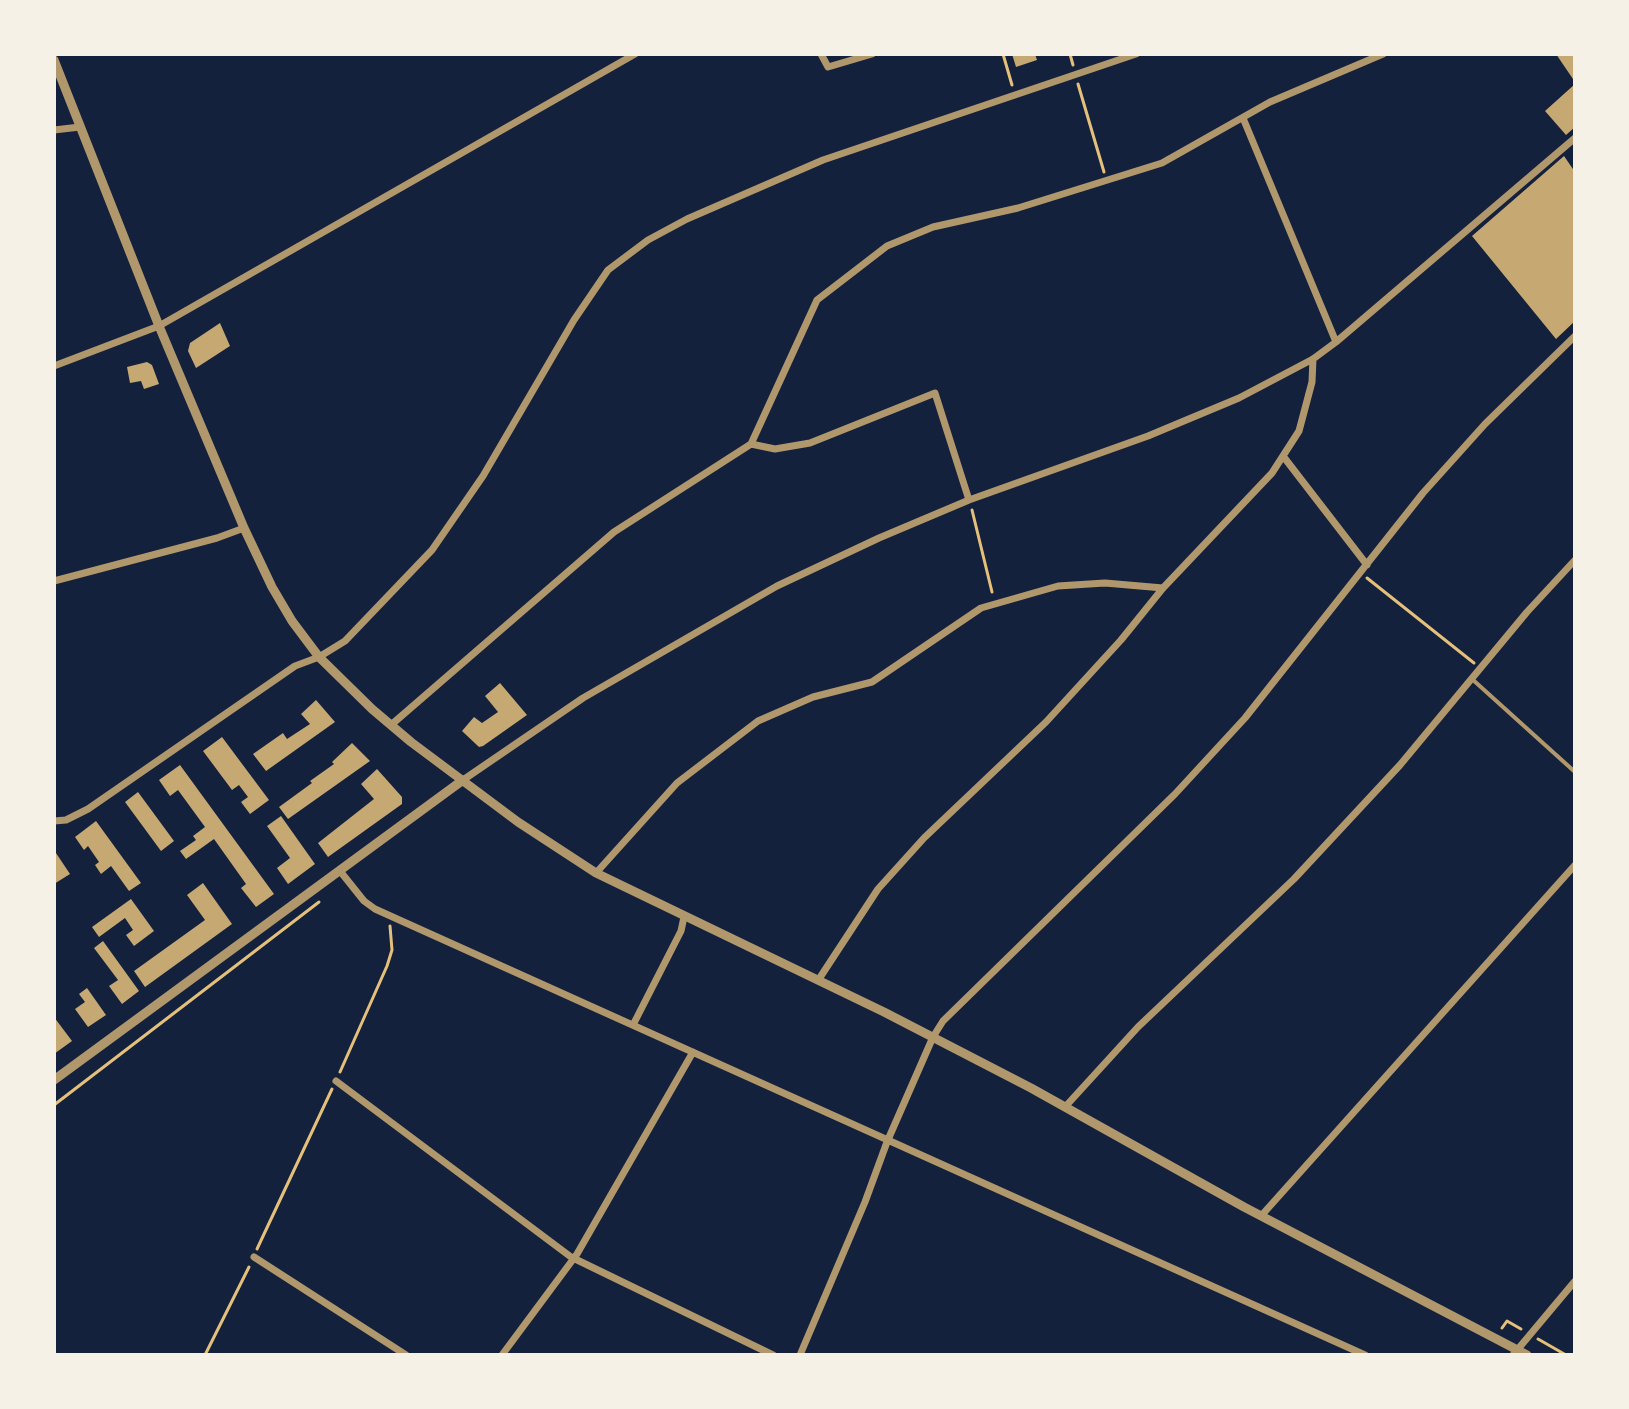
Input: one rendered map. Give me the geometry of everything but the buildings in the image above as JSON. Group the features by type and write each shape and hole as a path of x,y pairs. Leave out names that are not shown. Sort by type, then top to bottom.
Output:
{"street":[{"path":"54,366 159,326 635,54"},
{"path":"821,54 828,67 872,54"},
{"path":"54,821 66,820 88,809 295,666 319,657 345,641 432,550 483,476 574,320 608,270 648,240 687,219 796,171 1136,54"},
{"path":"391,725 614,532 751,444 817,300 887,246 933,227 1018,208 1162,163 1270,102 1383,54"},
{"path":"54,60 159,326 244,528 292,621 319,657 391,725 518,822 596,873 933,1037 1519,1353 1575,1281"},
{"path":"1243,118 1336,342"},
{"path":"54,130 80,127"},
{"path":"54,1080 463,780 583,698 777,586 969,500 1148,436 1239,398 1313,359 1575,138"},
{"path":"800,1355 887,1142 943,1021 1175,794 1245,718 1423,493 1485,424 1575,336"},
{"path":"819,979 878,889 924,838 1046,722 1121,640 1163,588 1272,473 1299,431 1312,382 1313,359"},
{"path":"751,444 775,449 810,443 935,393 969,500"},
{"path":"1283,456 1367,565"},
{"path":"54,581 244,528"},
{"path":"1065,1107 1138,1027 1294,879 1400,765 1575,560"},
{"path":"596,873 677,783 758,721 813,697 872,682 981,608 1058,586 1105,583 1163,588"},
{"path":"1261,1216 1575,865"},
{"path":"340,871 364,901 387,914 1365,1355"},
{"path":"633,1025 681,931 684,917"},
{"path":"502,1355 574,1258 693,1052"},
{"path":"336,1081 574,1258 773,1355"},
{"path":"254,1257 406,1355"}],"lane":[{"path":"1472,679 1575,772"}],"path":[{"path":"1003,54 1015,94"},
{"path":"1075,74 1106,180"},
{"path":"969,500 995,604"},
{"path":"1361,574 1480,668"},
{"path":"54,1105 325,897"},
{"path":"205,1355 254,1257 387,966 392,950 387,914"}]}
